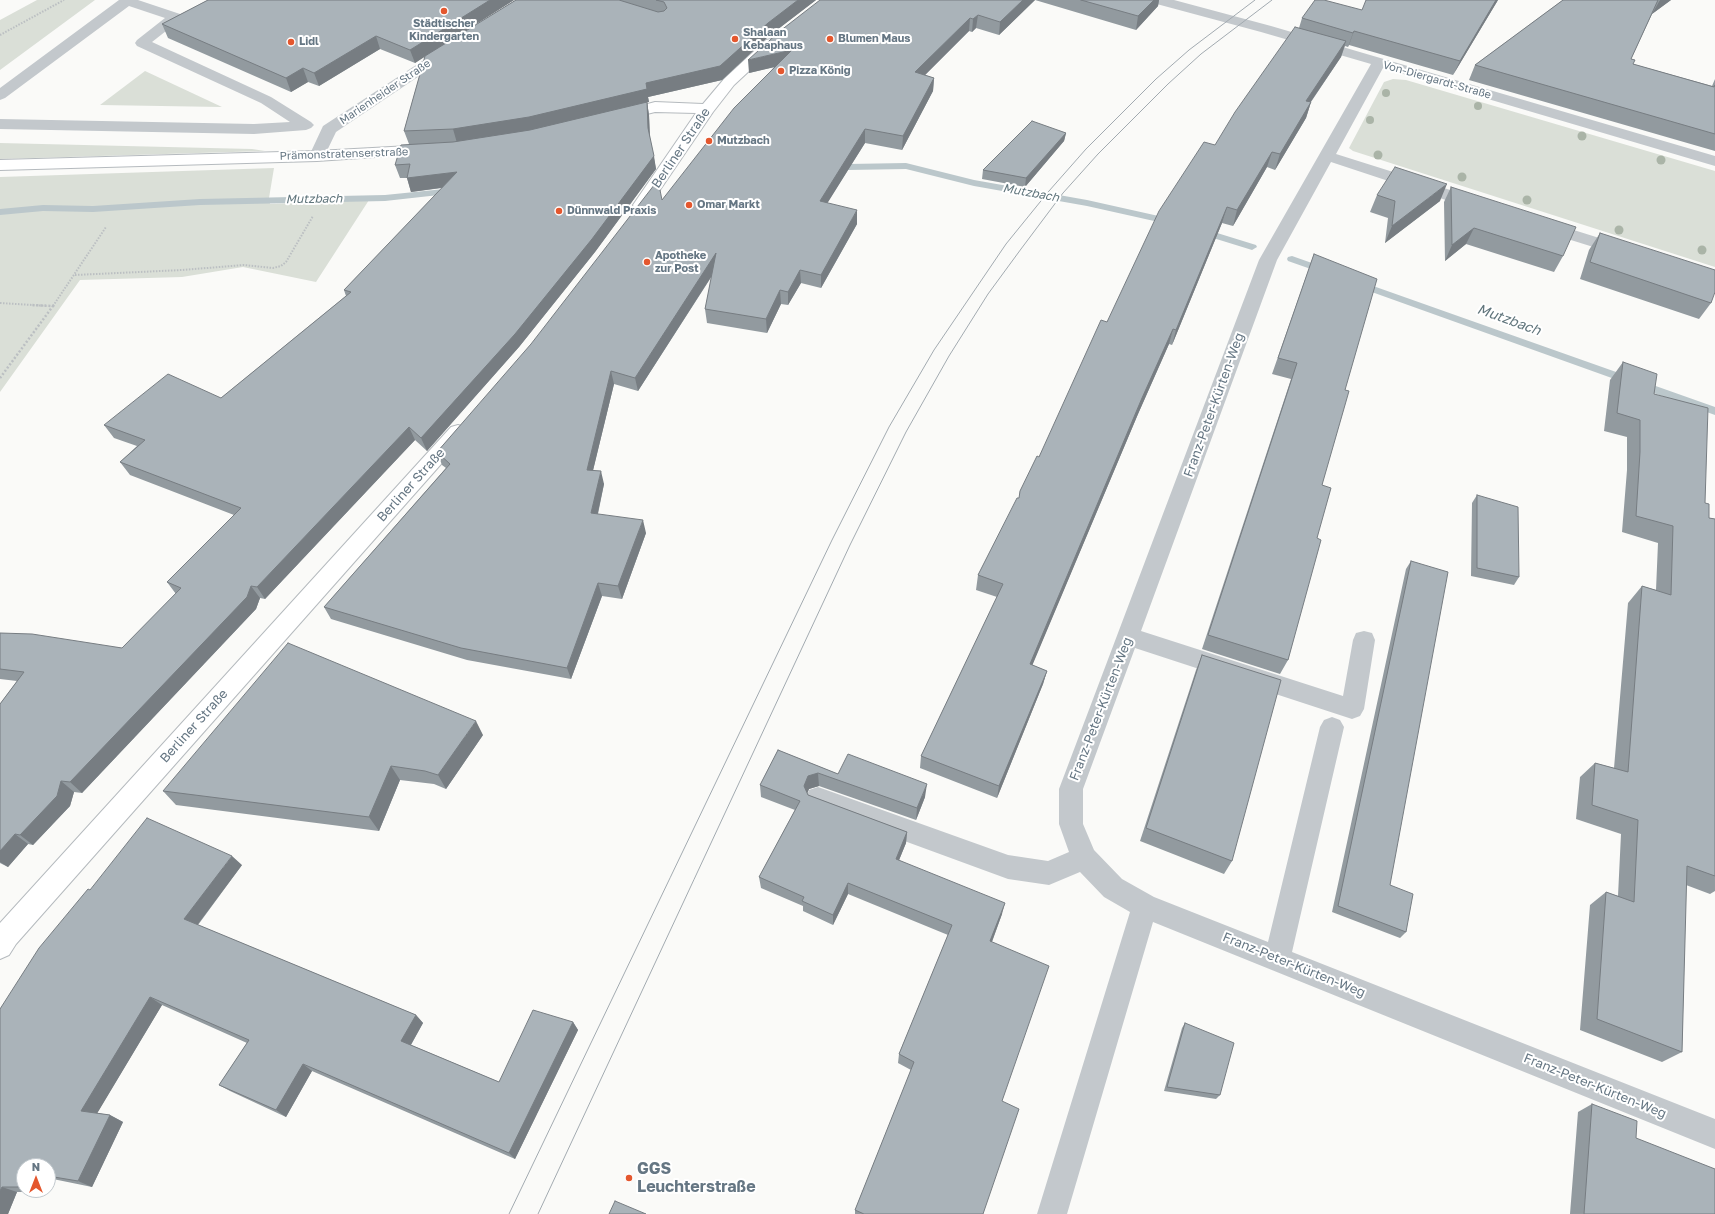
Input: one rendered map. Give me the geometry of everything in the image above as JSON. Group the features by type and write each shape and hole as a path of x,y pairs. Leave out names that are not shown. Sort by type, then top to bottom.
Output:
{"main road":[{"name":"Berliner Straße","path":"628,222 646,199 707,109 729,82 780,35"},
{"path":"602,120 655,107 707,109"},
{"name":"Prämonstratenserstraße","path":"0,165 317,156 441,150"},
{"name":"Berliner Straße","path":"0,946 60,876 472,416"}],"street":[{"name":"Von-Diergardt-Straße","path":"1158,0 1715,161"},
{"path":"0,95 127,1 175,17 142,44 266,100 306,125"},
{"name":"Marienheider Straße","path":"317,156 330,129 462,41"},
{"name":"Franz-Peter-Kürten-Weg","path":"1379,63 1272,253 1071,789 1071,824 1084,858 1113,888 1145,906 1715,1134"},
{"path":"0,124 254,128 306,125 330,129"},
{"path":"1327,156 1492,209"},
{"path":"1530,221 1633,254"},
{"path":"1128,636 1352,709 1364,640"},
{"path":"1277,958 1332,727"},
{"path":"818,798 1008,867 1049,873 1084,858"},
{"path":"1052,1214 1145,906"}],"path":[{"path":"0,35 64,0"},
{"path":"75,275 182,270 244,265 274,268 281,266 286,262 313,216"},
{"path":"0,378 75,275 106,227"},
{"path":"0,303 53,306"}],"shaded area":[{"path":"37,0 95,0 0,70 0,20"},
{"path":"145,71 222,107 100,105"},
{"path":"1393,79 1406,80 1715,171 1715,267 1353,151 1349,148 1384,82"},
{"path":"0,143 252,149 265,151 0,159"},
{"path":"274,168 269,198 270,204 369,200 316,282 243,267 182,277 80,280 0,392 0,177"}],"building":[{"name":"Lidl","path":"208,0 490,0 410,50 376,36 314,73 303,68 286,78 162,24"},
{"path":"516,0 619,0 658,12 664,11 667,8 664,2 656,0 798,0 768,23 720,66 646,83 647,89 529,117 453,129 404,131 425,56"},
{"path":"820,0 1023,0 1000,22 978,15 973,19 970,18 915,72 934,78 903,136 865,129 820,201 857,210 821,275 800,270 788,292 780,290 766,319 705,309 716,253 635,378 611,371 587,470 601,471 591,513 643,520 618,586 598,583 567,668 461,648 324,607 450,464 437,452 531,344 658,180 662,200 734,108 792,50 748,60 780,31"},
{"path":"1081,0 1154,0 1138,16"},
{"path":"1315,0 1324,0 1362,10 1366,0 1496,0 1460,61 1302,18"},
{"path":"1563,0 1658,0 1631,59 1635,60 1633,64 1714,87 1715,85 1715,134 1475,65"},
{"path":"1295,27 1346,41 1306,101 1311,102 1280,154 1272,152 1237,210 1227,207 1176,330 1173,329 1142,398 1030,664 1047,671 999,786 921,756 1003,584 978,575 1017,498 1019,498 1020,491 1037,456 1039,457 1101,320 1107,322 1159,211 1204,142 1215,145 1235,112"},
{"path":"647,102 648,128 654,156 592,239 515,334 421,438 409,427 257,587 251,586 247,597 70,782 61,781 57,796 20,835 15,834 0,851 0,704 24,672 0,669 0,633 32,634 122,648 181,588 167,582 241,508 120,462 145,440 104,425 168,374 221,398 351,292 344,290 457,172 407,178 410,164 395,165 401,145 453,142 530,130"},
{"path":"1032,121 1066,133 1026,178 983,170"},
{"path":"1395,167 1447,184 1392,226 1395,201 1377,195"},
{"path":"1451,187 1576,227 1563,256 1474,228 1452,245"},
{"path":"1600,233 1715,270 1715,292 1711,303 1590,262"},
{"path":"1314,254 1377,279 1345,390 1349,391 1322,485 1331,488 1317,538 1321,540 1288,660 1208,635 1297,363 1278,358"},
{"path":"1623,362 1657,374 1654,394 1708,408 1705,503 1709,504 1709,518 1715,519 1715,876 1687,866 1682,1052 1597,1019 1606,892 1634,902 1638,820 1592,805 1595,763 1628,772 1642,586 1671,595 1673,526 1636,516 1640,452 1640,420 1617,413"},
{"path":"1477,495 1518,507 1519,577 1477,568"},
{"path":"1411,561 1448,572 1390,885 1413,894 1406,932 1338,906"},
{"path":"288,643 476,721 438,775 425,771 391,766 369,817 163,791"},
{"path":"1202,655 1281,680 1232,861 1146,828"},
{"path":"778,750 838,774 848,754 927,784 917,808 818,773 808,776 804,786 808,795 907,832 896,859 1005,903 990,941 1049,966 1002,1101 1019,1109 983,1214 864,1214 855,1210 914,1062 899,1054 952,925 848,883 833,915 802,901 804,897 759,877 800,801 760,785"},
{"path":"147,818 232,856 184,919 416,1015 401,1041 499,1082 533,1010 573,1022 509,1153 303,1064 276,1110 219,1085 249,1040 150,997 81,1111 110,1115 78,1181 56,1177 56,1158 16,1158 16,1187 2,1187 0,1191 0,1009 39,948 88,889 90,890"},
{"path":"1185,1023 1234,1043 1220,1095 1167,1087"},
{"path":"1592,1104 1637,1121 1636,1138 1715,1169 1715,1214 1584,1214"},
{"path":"615,1201 646,1214 609,1214"}],"waterway":[{"name":"Mutzbach","path":"834,165 848,167 906,166 974,183 1087,203 1172,222"},
{"name":"Mutzbach","path":"0,212 43,208 93,209 200,202 385,198 454,191"},
{"name":"Mutzbach","path":"1201,231 1252,247"},
{"name":"Mutzbach","path":"1292,259 1325,271"},
{"name":"Mutzbach","path":"1359,284 1715,411"}],"tram line":[{"path":"509,1214 832,540 889,427 934,350 1006,244 1049,191 1086,149 1156,79 1189,50 1255,0"},
{"path":"538,1214 850,545 906,432 949,356 988,294 1021,249 1063,193 1098,154 1168,84 1201,54 1272,0"}],"place":[{"name":"Städtischer Kindergarten","path":"444,11"},
{"name":"Shalaan Kebaphaus","path":"735,39"},
{"name":"Blumen Maus","path":"830,39"},
{"name":"Lidl","path":"291,42"},
{"name":"Pizza König","path":"781,71"},
{"name":"Mutzbach","path":"709,141"},
{"name":"Omar Markt","path":"689,205"},
{"name":"Dünnwald Praxis","path":"559,211"},
{"name":"Apotheke zur Post","path":"647,262"},
{"name":"GGS Leuchterstraße","path":"629,1178"}]}
